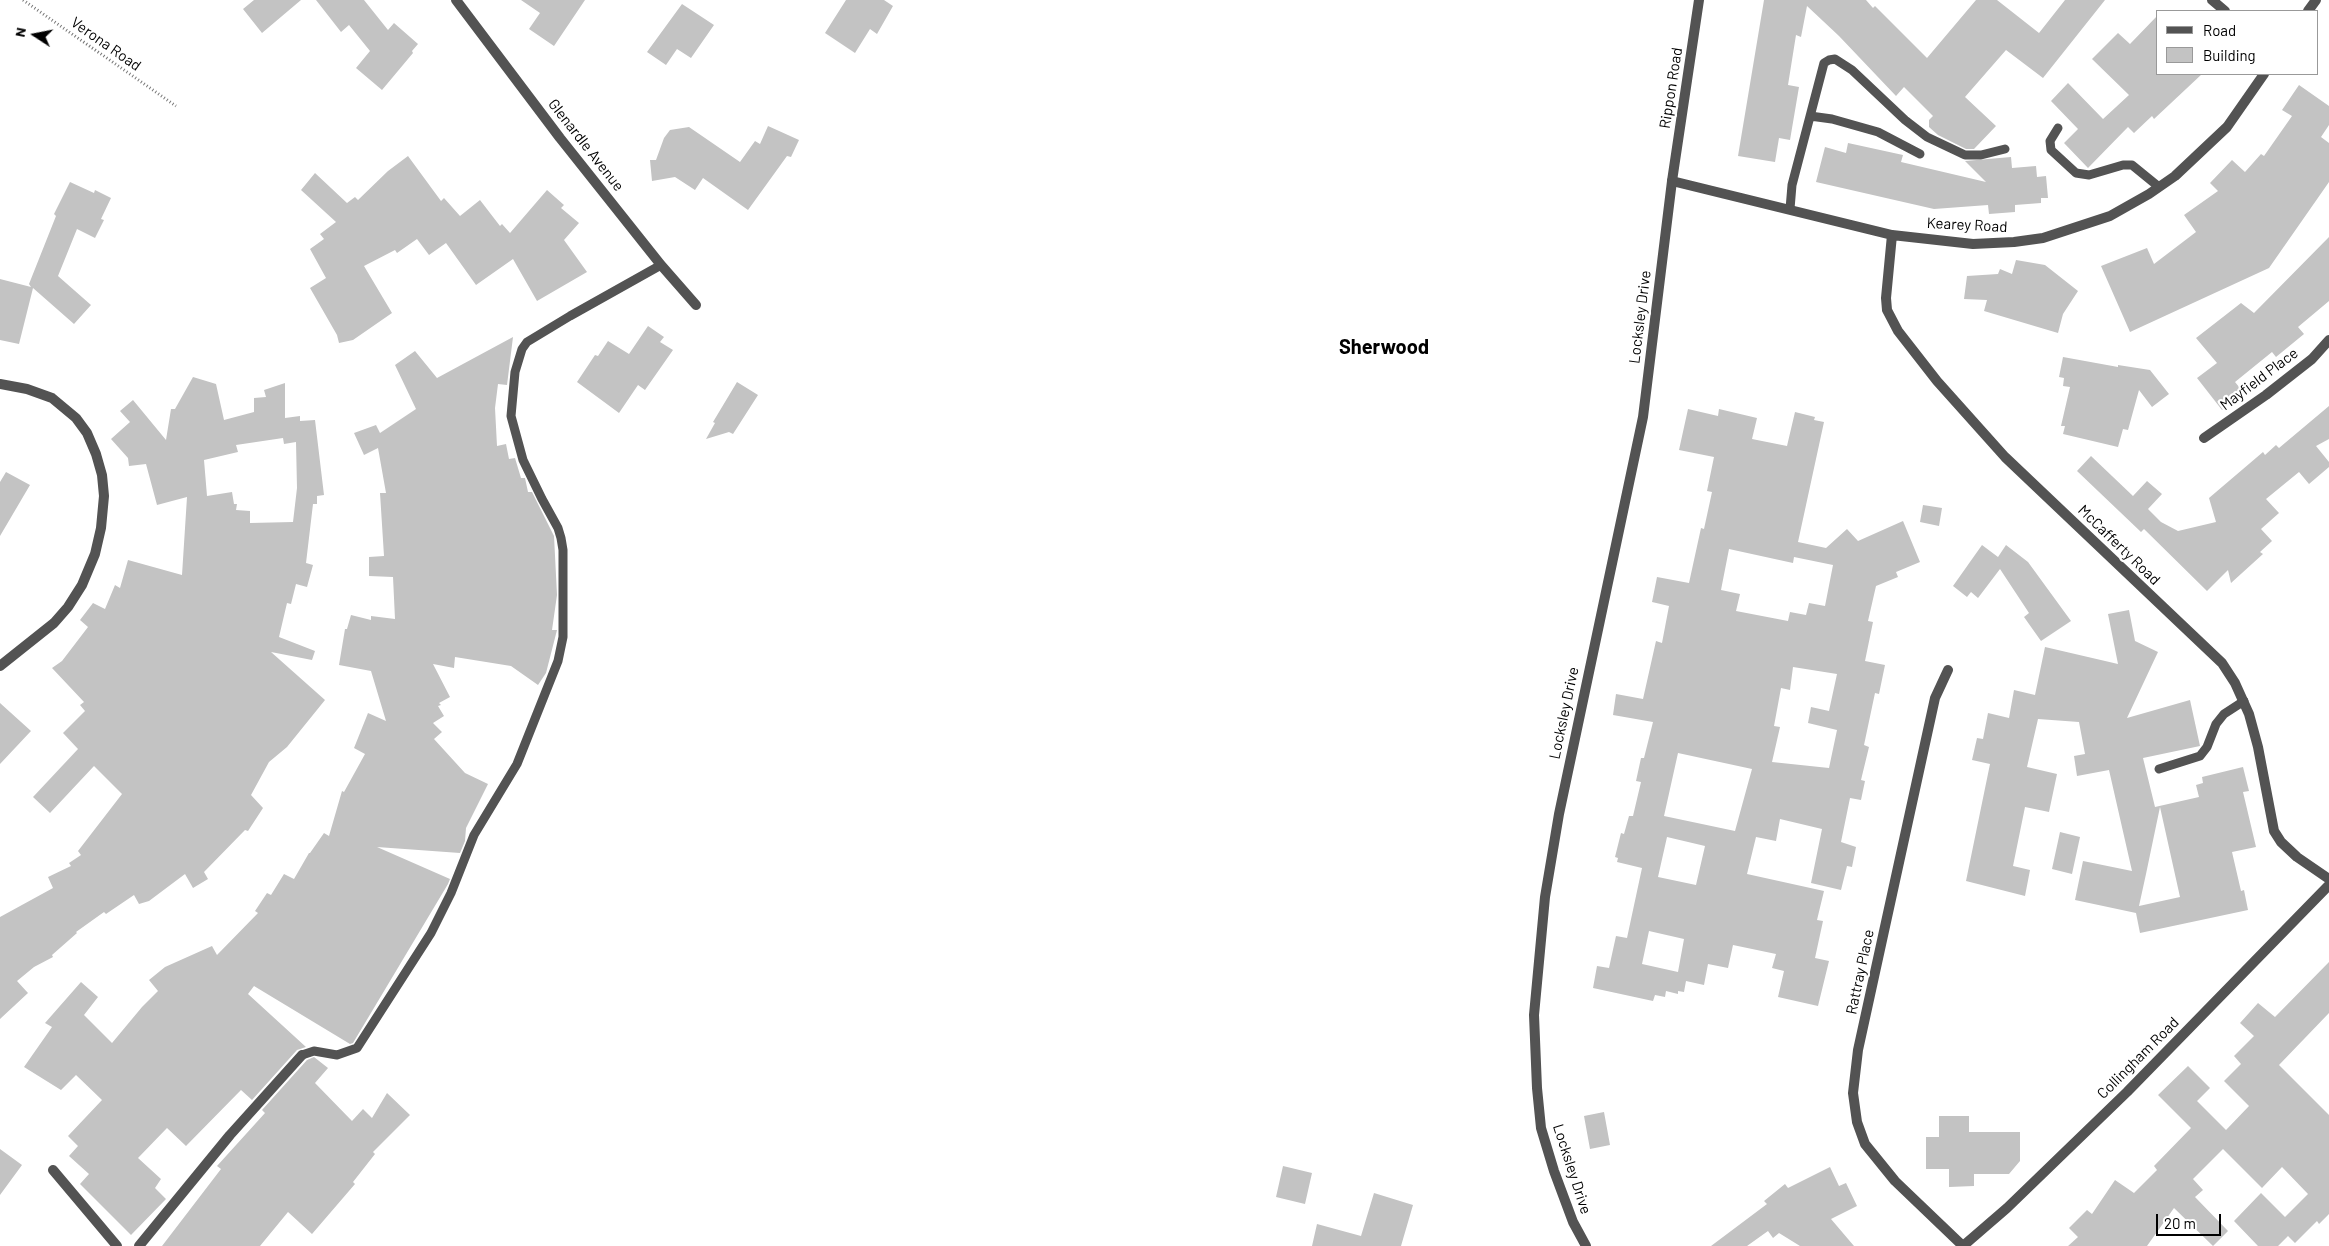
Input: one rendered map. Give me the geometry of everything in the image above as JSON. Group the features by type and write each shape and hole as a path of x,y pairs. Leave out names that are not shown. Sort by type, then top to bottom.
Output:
{"street":[{"name":"Glenardle Avenue","path":"456,0 560,138 661,265 696,305"},
{"name":"Rippon Road","path":"1672,181 1699,0"},
{"path":"2212,0 2224,10"},
{"name":"Kearey Road","path":"1672,181 1892,235 1973,244 2014,242 2043,238 2110,216 2175,176 2227,127 2263,75"},
{"name":"Locksley Drive","path":"1586,1246 1573,1222 1541,1128 1537,1088 1534,1015 1545,897 1559,814 1643,417 1672,181"},
{"name":"McCafferty Road","path":"1892,235 1886,286 1887,310 1892,321 1917,357 2005,457 2222,663 2244,701 2258,747 2274,831 2281,842 2297,857 2329,879"},
{"name":"Mayfield Place","path":"2204,438 2274,389 2312,359 2329,340"},
{"path":"0,384 27,389 52,398 76,418 87,433 96,454 102,475 104,496 101,528 95,554 82,585 68,607 54,623 0,666"},
{"name":"Rattray Place","path":"1948,670 1935,698 1858,1050 1853,1092 1857,1122 1865,1144 1895,1181 1963,1246"},
{"name":"Collingham Road","path":"1963,1246 2007,1208 2127,1092 2329,885"},
{"path":"139,1246 230,1135 302,1055"},
{"path":"53,1170 117,1246"}],"lane":[{"path":"1790,209 1792,185 1824,63 1835,60 1852,70 1916,130 1965,155 1981,156 2005,148"},
{"path":"1810,116 1832,119 1878,132 1920,154"},
{"path":"2058,128 2050,141 2051,150 2076,173 2089,175 2123,165 2132,165 2159,187"},
{"path":"302,1055 314,1051 337,1055 357,1048 431,933 452,893 474,836 517,764 558,661 563,637 563,550 561,538 523,460 511,416 513,380 522,349 527,342 570,316 661,265"},
{"path":"2158,769 2200,756 2207,747 2216,724 2224,714 2244,701"}],"path":[{"name":"Verona Road","path":"23,0 176,106"}],"building":[{"path":"254,0 301,0 262,33 243,9"},
{"path":"316,0 364,0 388,30 394,23 418,44 412,51 413,53 382,90 356,68 370,51 349,25 341,32"},
{"path":"521,0 585,0 554,46 529,29 540,13"},
{"path":"846,0 884,0 893,6 877,34 870,29 855,53 825,33"},
{"path":"1764,0 1866,0 1873,8 1875,6 1927,58 1976,0 1997,0 2039,33 2065,0 2105,0 2043,78 2006,50 1965,97 1996,126 1974,149 1966,149 1938,135 1929,127 1929,120 1933,116 1904,87 1896,96 1839,36 1807,6 1801,37 1796,35 1788,85 1799,87 1790,140 1779,138 1775,162 1738,156"},
{"path":"682,4 714,25 691,58 677,49 666,65 647,52"},
{"path":"2156,17 2156,75 2201,75 2154,119 2152,116 2134,133 2128,127 2088,168 2064,143 2078,129 2051,101 2068,83 2103,119 2129,95 2092,59 2118,33 2130,44"},
{"path":"2299,85 2329,106 2329,125 2321,137 2329,143 2329,182 2269,268 2130,332 2101,266 2147,248 2154,264 2196,232 2184,215 2218,191 2210,183 2232,160 2245,172 2261,154 2264,156 2292,116 2282,110"},
{"path":"768,126 799,140 791,157 787,156 748,210 703,178 695,190 675,177 652,181 650,160 656,160 664,138 670,130 689,127 740,162 755,141 760,144"},
{"path":"1848,143 1903,155 1901,162 1986,182 1965,161 2011,157 2012,168 2036,166 2037,177 2046,176 2048,198 2041,198 2041,203 2015,205 2015,212 1989,214 1988,205 1934,209 1816,182 1825,147 1846,153"},
{"path":"408,156 441,201 444,198 460,216 480,200 500,226 502,224 510,233 547,190 564,205 561,208 579,223 564,240 587,272 537,301 513,259 476,285 446,243 429,255 417,239 397,253 395,250 364,266 392,313 353,340 339,343 337,335 310,288 326,278 310,249 324,239 320,234 336,222 301,190 315,173 347,203 355,197 358,200 388,171"},
{"path":"70,182 94,193 95,190 111,198 101,219 104,220 95,238 77,229 58,276 91,305 74,324 33,288 19,344 0,340 0,279 31,287 29,284 56,216 54,214"},
{"path":"2329,237 2329,301 2298,327 2304,334 2276,357 2272,352 2235,382 2244,393 2222,410 2197,378 2217,363 2196,338 2241,303 2254,313"},
{"path":"2016,260 2045,265 2078,291 2063,314 2058,333 1984,311 1987,300 1964,299 1967,276 1998,274 2000,269 2012,274"},
{"path":"648,326 664,337 660,342 673,350 645,390 638,385 619,413 577,382 595,355 598,356 608,341 629,354"},
{"path":"513,337 507,385 498,384 495,408 497,446 506,444 509,459 515,458 521,478 525,478 528,492 532,492 554,536 557,595 552,630 557,630 546,673 538,685 511,666 455,657 454,668 433,664 450,697 439,703 441,705 438,706 444,716 433,723 442,732 434,739 465,773 488,784 466,828 465,841 460,853 377,847 450,879 448,884 353,1043 350,1044 254,986 248,994 306,1047 297,1050 252,1100 241,1090 186,1146 167,1128 138,1158 161,1179 155,1188 166,1199 131,1235 80,1184 89,1174 69,1156 78,1146 68,1136 102,1100 76,1075 61,1090 24,1067 52,1027 45,1023 81,982 98,997 84,1015 112,1043 158,991 149,980 165,967 212,946 217,955 258,913 255,911 267,893 271,895 284,874 294,879 309,853 324,833 329,836 342,791 344,792 365,754 354,748 368,713 386,721 371,671 339,665 345,629 347,629 351,615 371,620 371,616 395,619 393,577 369,576 369,557 384,556 380,493 386,493 378,448 364,455 354,433 376,425 380,433 416,409 395,365 415,351 437,378"},
{"path":"2063,357 2118,367 2118,365 2150,370 2169,394 2152,407 2139,390 2128,430 2123,429 2118,447 2063,434 2065,426 2061,426 2070,387 2063,386 2064,378 2059,377"},
{"path":"193,377 216,384 224,420 254,412 254,398 266,397 264,390 285,383 285,418 300,416 300,421 315,420 324,495 317,496 317,504 313,504 306,563 313,565 307,587 296,584 291,604 287,603 279,637 315,651 312,660 271,652 325,700 287,747 269,762 251,795 263,808 248,831 245,830 204,872 208,879 193,888 185,874 149,901 139,904 134,895 106,914 104,912 76,932 52,955 53,957 34,967 17,981 28,993 0,1019 0,917 53,888 48,877 71,866 69,863 81,855 78,851 122,794 94,766 50,813 33,797 78,749 63,733 85,711 80,705 84,702 52,668 62,661 88,627 80,620 93,603 105,609 115,585 120,588 128,560 182,575 187,497 157,505 146,464 129,466 128,458 111,439 130,422 120,411 133,400 166,440 171,409 175,409","holes":["283,438 284,444 296,442 297,488 293,522 250,523 250,511 236,510 237,504 234,504 232,492 207,496 204,460 238,452 236,445"]},
{"path":"737,382 758,395 733,434 729,432 706,439 715,423 713,422"},
{"path":"2329,406 2329,439 2316,446 2329,462 2329,467 2309,484 2299,472 2266,499 2279,513 2261,529 2272,541 2260,552 2263,554 2231,583 2228,570 2207,591 2144,529 2141,532 2077,471 2091,456 2133,496 2147,481 2162,494 2148,509 2161,522 2178,531 2216,522 2209,498 2263,452 2265,455 2276,445 2279,448"},
{"path":"1688,409 1718,416 1719,409 1757,418 1752,439 1787,446 1795,412 1815,417 1814,420 1824,422 1798,542 1826,548 1847,529 1858,541 1903,521 1920,562 1896,572 1898,577 1876,586 1868,621 1873,622 1865,661 1885,665 1879,694 1875,693 1864,745 1869,747 1861,780 1865,781 1861,800 1850,798 1841,842 1856,847 1852,867 1847,866 1841,890 1811,883 1822,829 1780,819 1776,841 1756,837 1747,874 1824,891 1817,920 1823,921 1815,958 1829,961 1818,1006 1778,997 1784,971 1772,968 1776,954 1733,945 1728,968 1708,964 1704,985 1686,981 1684,992 1678,991 1678,994 1666,991 1665,997 1655,995 1653,1001 1593,988 1597,966 1609,968 1616,936 1627,938 1642,868 1617,862 1618,858 1615,857 1621,833 1624,834 1629,816 1633,816 1641,782 1636,781 1641,758 1644,758 1653,722 1613,715 1616,694 1643,699 1656,641 1662,643 1669,606 1652,602 1657,577 1689,583 1701,528 1704,529 1712,492 1707,491 1714,457 1679,450","holes":["1729,549 1793,563 1794,557 1833,565 1825,606 1809,603 1806,615 1790,612 1788,621 1736,611 1740,594 1721,590","1793,667 1837,674 1829,711 1811,707 1808,723 1837,730 1829,768 1772,762 1780,727 1774,726 1781,688 1790,690","1678,753 1752,769 1735,831 1664,816","1667,837 1705,846 1696,885 1658,877","1649,931 1684,939 1678,972 1642,964"]},
{"path":"6,472 30,485 0,536 0,482"},
{"path":"1923,505 1942,508 1939,526 1920,522"},
{"path":"1982,545 1998,557 2006,545 2028,562 2071,621 2041,641 2024,617 2029,613 2000,569 1978,598 1971,592 1967,597 1953,586"},
{"path":"2129,610 2135,641 2158,652 2127,718 2190,700 2200,746 2143,758 2155,807 2199,797 2196,785 2203,783 2202,777 2243,767 2249,791 2243,792 2256,847 2232,852 2241,891 2244,890 2248,910 2140,933 2136,913 2075,900 2083,861 2132,871 2109,770 2077,776 2074,756 2085,754 2079,722 2038,719 2027,767 2057,774 2049,812 2025,807 2013,866 2030,870 2025,896 1966,881 1990,764 1972,760 1977,738 1983,739 1988,713 2009,718 2014,690 2035,695 2045,647 2118,664 2108,614","holes":["2160,807 2180,897 2139,906"]},
{"path":"0,703 31,731 0,764"},
{"path":"2060,832 2080,837 2072,874 2052,869"},
{"path":"2329,962 2329,1013 2279,1065 2329,1115 2329,1214 2319,1224 2317,1221 2295,1243 2288,1236 2278,1246 2258,1246 2234,1221 2261,1193 2285,1217 2308,1194 2282,1167 2262,1188 2223,1149 2193,1179 2203,1190 2195,1197 2228,1231 2213,1246 2174,1208 2147,1246 2068,1246 2078,1237 2069,1228 2087,1210 2092,1214 2115,1180 2134,1193 2157,1170 2154,1166 2191,1128 2158,1095 2188,1066 2210,1088 2197,1101 2226,1130 2249,1106 2224,1081 2241,1064 2234,1056 2254,1036 2240,1023 2258,1003 2275,1017"},
{"path":"314,1057 328,1068 315,1083 352,1121 363,1109 372,1118 387,1093 410,1115 373,1152 375,1154 353,1182 355,1184 312,1234 288,1212 260,1246 162,1246 221,1169 217,1166 265,1113 262,1110 307,1060"},
{"path":"1604,1112 1610,1145 1590,1149 1584,1116"},
{"path":"1939,1116 1969,1116 1969,1132 2020,1132 2020,1161 2009,1174 1974,1174 1974,1186 1949,1187 1949,1169 1926,1169 1926,1137 1939,1137"},
{"path":"0,1149 22,1165 0,1195"},
{"path":"1283,1166 1312,1173 1305,1204 1276,1197"},
{"path":"1830,1167 1839,1186 1846,1183 1857,1206 1831,1219 1854,1246 1800,1246 1779,1233 1773,1238 1768,1231 1747,1246 1711,1246 1767,1204 1764,1201 1785,1184 1788,1188"},
{"path":"1374,1193 1413,1205 1401,1246 1312,1246 1317,1224 1361,1236"}],"district":[{"name":"Sherwood","path":"1384,347"}]}
